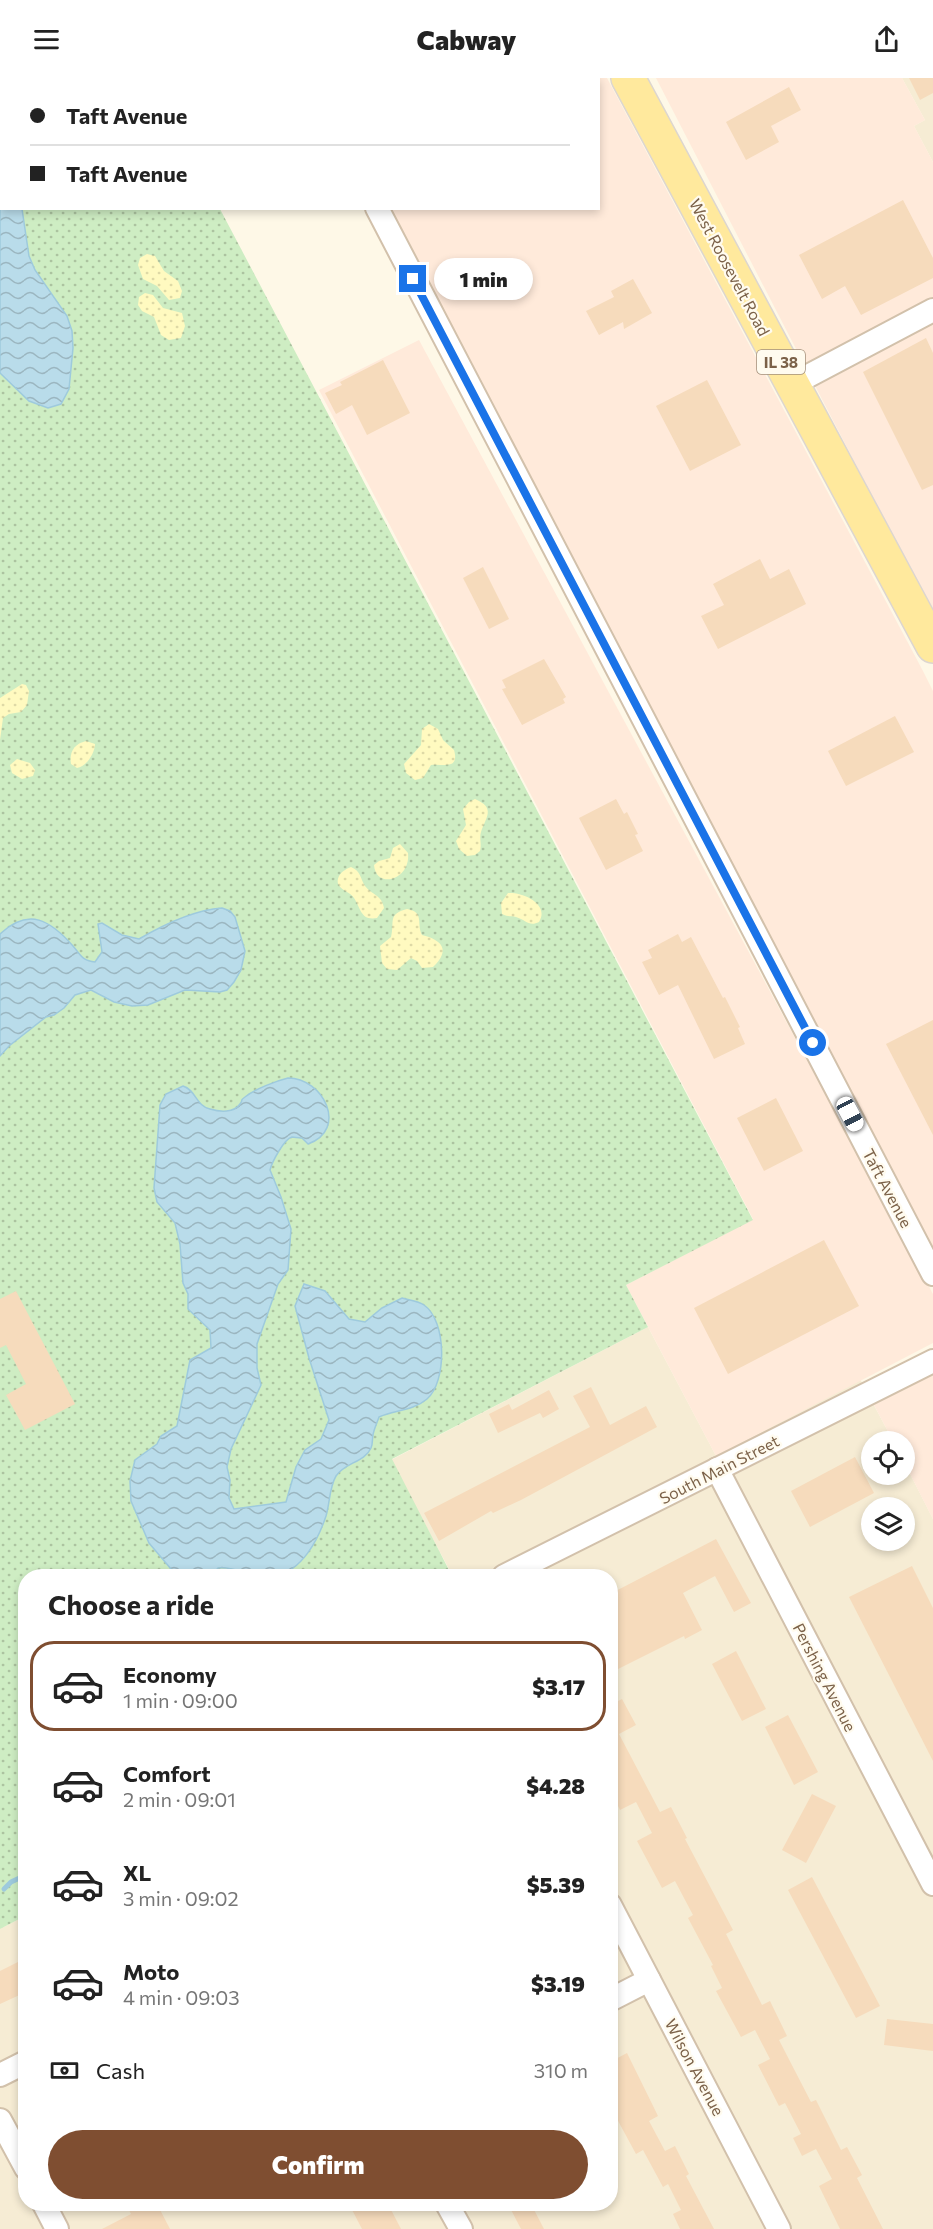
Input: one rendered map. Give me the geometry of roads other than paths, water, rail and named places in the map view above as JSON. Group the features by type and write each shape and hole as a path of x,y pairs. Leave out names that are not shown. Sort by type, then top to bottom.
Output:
{"main road":[{"name":"West Roosevelt Road","path":"628,78 933,646"}],"street":[{"name":"Taft Avenue","path":"378,210 933,1274"},
{"path":"793,384 933,310"},
{"name":"South Main Street","path":"518,1569 933,1360"},
{"name":"Pershing Avenue","path":"717,1469 933,1884"},
{"name":"Wilson Avenue","path":"618,1920 779,2229"},
{"path":"618,1996 649,1980"},
{"path":"0,2075 18,2066"},
{"path":"0,2120 18,2153"},
{"path":"48,2211 57,2229"},
{"path":"451,2211 461,2229"}],"water":[{"path":"0,210 22,210 29,256 35,270 67,316 72,331 73,348 69,389 61,404 48,408 29,401 0,373"},
{"path":"222,908 230,911 235,917 245,951 241,970 227,990 220,992 185,990 148,1005 132,1006 114,1002 91,990 75,995 64,1008 46,1017 9,1046 0,1056 0,934 11,926 20,921 39,920 56,929 84,959 95,962 102,952 98,924 102,923 122,935 139,939 179,919"},
{"path":"288,1078 301,1080 312,1086 321,1095 329,1117 327,1127 320,1137 308,1144 302,1138 292,1137 285,1142 270,1170 291,1229 288,1270 278,1284 257,1344 257,1368 261,1385 231,1449 227,1467 230,1480 229,1498 234,1509 286,1502 296,1467 305,1450 321,1439 329,1420 295,1306 304,1284 325,1291 349,1319 365,1322 382,1308 402,1298 424,1305 432,1313 437,1324 442,1352 441,1366 434,1391 427,1399 410,1408 379,1417 373,1433 371,1448 368,1453 344,1468 336,1476 326,1516 318,1535 308,1553 293,1568 171,1569 149,1543 131,1501 130,1481 135,1460 157,1444 161,1436 177,1426 190,1360 211,1348 210,1330 188,1309 188,1294 183,1283 180,1244 175,1223 157,1202 154,1188 160,1105 166,1094 183,1086 191,1091 205,1107 226,1111 237,1107 242,1099 254,1091"}],"waterway":[{"path":"4,1889 18,1879"}]}
